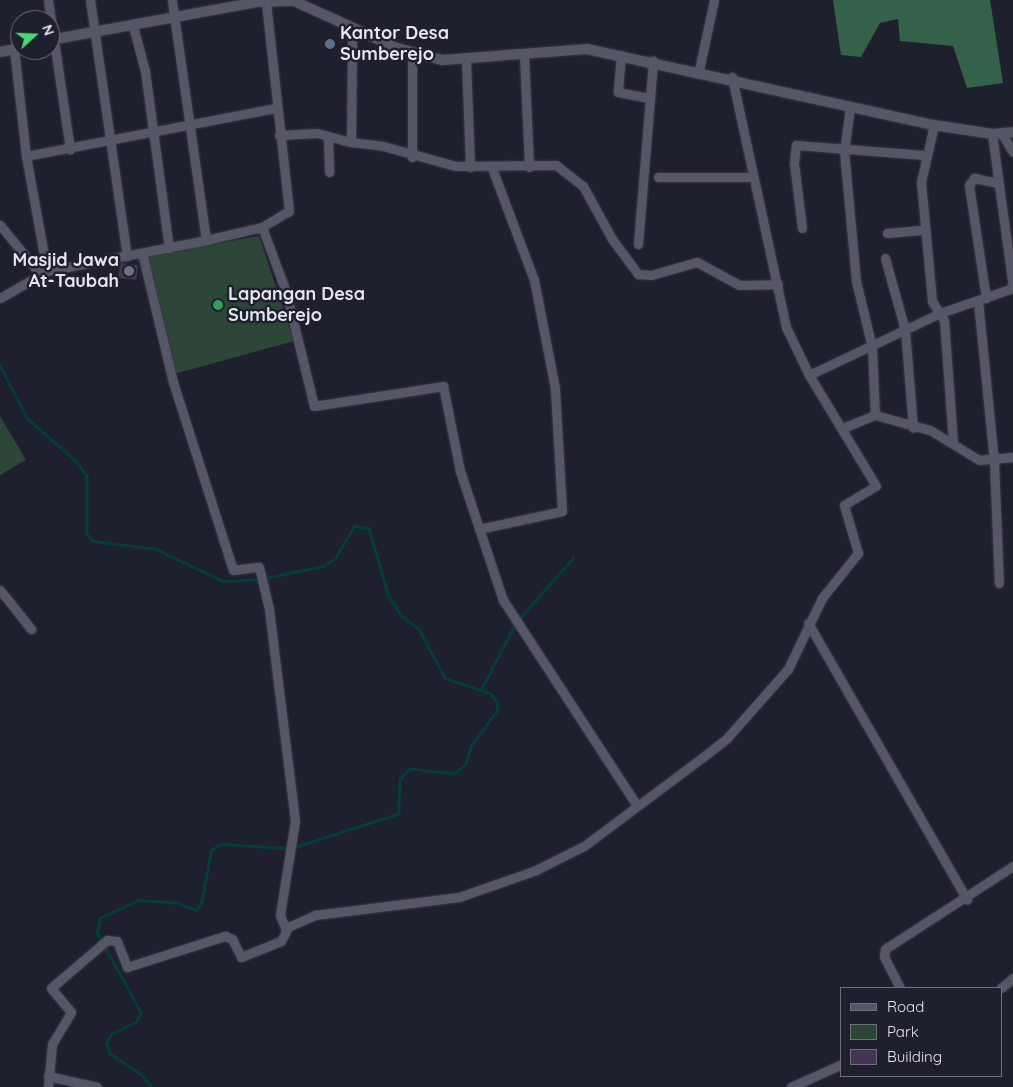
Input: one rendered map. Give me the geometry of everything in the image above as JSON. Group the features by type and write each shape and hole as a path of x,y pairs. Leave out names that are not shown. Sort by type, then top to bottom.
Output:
{"street":[{"path":"90,0 127,256"},
{"path":"172,0 188,124 206,240"},
{"path":"699,70 714,0"},
{"path":"60,38 260,1 308,4 412,54 466,60 576,49 621,55 732,77 850,108 934,125 997,134 1013,132"},
{"path":"0,298 43,272 169,248 262,227 289,211 260,1"},
{"path":"133,26 145,71 169,248"},
{"path":"351,142 352,39"},
{"path":"412,54 412,157"},
{"path":"524,55 529,167"},
{"path":"621,55 618,92 650,98"},
{"path":"18,60 26,156 43,272"},
{"path":"54,60 70,149"},
{"path":"466,60 470,167"},
{"path":"638,244 654,61"},
{"path":"48,1087 54,1038 71,1012 52,988 94,948 108,940 115,939 129,967 225,936 232,939 241,957 281,942 286,930 321,914 459,898 484,890 584,846 636,804 727,738 788,669 808,623 858,553 845,503 875,490 844,427 809,375 786,327 732,77"},
{"path":"26,156 275,108"},
{"path":"850,108 844,151 856,281 872,347 875,416"},
{"path":"934,125 924,156 924,230 932,301 940,313 953,444"},
{"path":"279,135 317,133 328,138 383,146 412,157 470,167 492,168 556,165 575,176 612,239 638,274 651,275 697,262 739,285 778,284"},
{"path":"997,134 1013,152"},
{"path":"809,375 872,347 940,313 1013,288 998,183 997,134"},
{"path":"328,138 329,172"},
{"path":"802,228 794,163 796,146 924,156"},
{"path":"479,529 562,510 555,388 534,280 492,168"},
{"path":"658,177 753,177"},
{"path":"998,183 974,178 969,185 982,299 994,461 999,583"},
{"path":"0,225 43,272"},
{"path":"262,227 302,345 312,404 318,408 441,384 460,471 479,529 516,623 636,804"},
{"path":"887,233 924,230"},
{"path":"142,253 174,382 233,570 257,566 265,591 295,837 280,915 286,930"},
{"path":"885,258 905,330 913,428"},
{"path":"844,427 875,416 913,428 930,430 979,460 994,461 1013,457"},
{"path":"0,590 31,628"},
{"path":"808,623 967,899"},
{"path":"899,987 884,957 885,950 967,899 1013,866"},
{"path":"1001,987 1013,978"},
{"path":"791,1087 840,1065"},
{"path":"48,1076 98,1087"}],"green space":[{"path":"833,0 990,0 1003,83 967,88 953,46 900,41 898,19 880,23 861,57 841,55"},
{"name":"Lapangan Desa Sumberejo","path":"259,236 294,341 174,374 147,256"},
{"path":"0,416 26,460 0,475"}],"building":[{"name":"Masjid Jawa At-Taubah","path":"120,263 138,265 136,280 118,278"}],"waterway":[{"path":"0,365 27,418 76,461 87,476 87,533 93,541 156,549 223,581 260,579"},
{"path":"265,578 323,566 335,558 354,526 369,528 388,594 402,616 419,629 445,678 490,693 497,701 498,710 472,745 466,764 455,774 410,769 400,779 399,814 293,848"},
{"path":"518,620 573,558"},
{"path":"481,690 515,624"},
{"path":"151,1087 144,1077 110,1054 106,1043 111,1034 136,1022 141,1013 97,933 100,918 139,900 178,903 196,910 201,904 211,850 221,844 287,848"}],"place":[{"name":"Kantor Desa Sumberejo","path":"330,44"},
{"name":"Masjid Jawa At-Taubah","path":"129,271"},
{"name":"Lapangan Desa Sumberejo","path":"218,305"}]}
